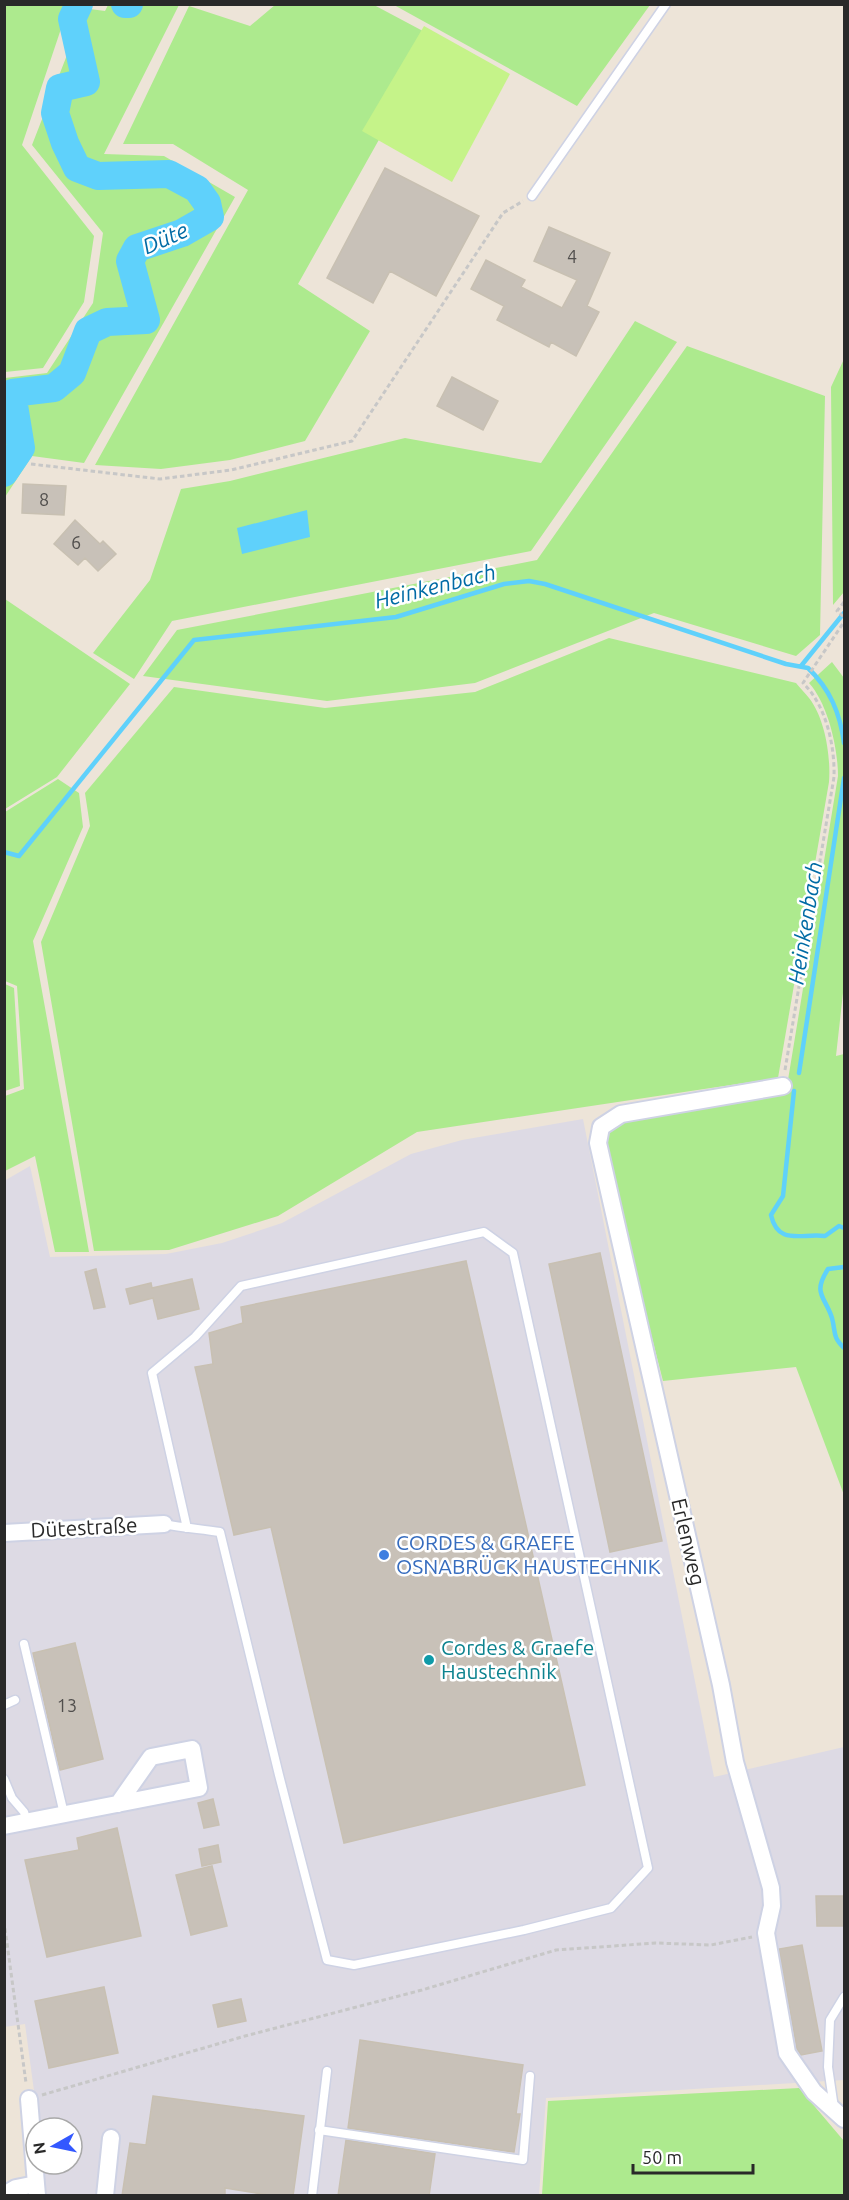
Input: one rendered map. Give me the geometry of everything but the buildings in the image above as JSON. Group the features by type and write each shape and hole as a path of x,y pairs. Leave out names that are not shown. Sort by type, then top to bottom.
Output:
{"street":[{"name":"Erlenweg","path":"783,1086 621,1114 601,1127 598,1143 721,1685 735,1762 771,1888 772,1906 766,1933 787,2053 814,2092 839,2113"},
{"name":"Dütestraße","path":"4,1533 164,1524"},
{"path":"4,1826 27,1822 199,1788 192,1749 151,1757 118,1804"},
{"path":"4,2195 16,2188 37,2190 28,2099"},
{"path":"105,2196 111,2138"}],"lane":[{"path":"532,196 666,4"},
{"path":"164,1524 187,1528 220,1532 327,1960 354,1965 524,1930 612,1908 648,1868 513,1253 484,1232 241,1286 195,1337 152,1373 187,1528"},
{"path":"24,1644 64,1814"},
{"path":"4,1705 15,1700"},
{"path":"4,1779 12,1798 24,1812 27,1822"},
{"path":"839,2113 828,2067 830,2020 844,1997"},
{"path":"312,2196 327,2071"},
{"path":"320,2130 523,2160 530,2076"}],"path":[{"path":"31,464 160,479 231,471 352,441 503,213 532,196"},
{"path":"844,602 837,611 844,617"},
{"path":"783,1086 835,760 823,716 814,694 803,683 844,622"},
{"path":"4,1922 28,2099 245,2036 422,1990 556,1950 656,1943 711,1945 766,1933"}],"shaded area":[{"path":"583,1119 714,1777 844,1747 844,2080 546,2098 539,2195 47,2195 45,2176 84,2176 84,2116 37,2116 25,2024 4,2027 4,1181 30,1166 50,1257 166,1254 222,1243 282,1223 411,1154 462,1140"}],"green space":[{"path":"5,4 69,5 22,145 94,236 84,302 43,368 5,372"},
{"path":"108,5 179,5 104,154 164,156 235,197 84,463 32,456 5,497 5,378 47,373 93,303 103,233 32,145 81,19 90,9 105,11"},
{"path":"275,5 374,5 436,38 298,284 370,331 305,441 230,460 161,469 95,465 248,190 173,144 123,144 189,6 250,26"},
{"path":"394,5 650,5 577,106"},
{"path":"424,26 510,74 452,182 362,131"},
{"path":"635,321 677,342 531,551 172,621 134,679 93,653 150,580 181,489 230,481 405,438 541,463"},
{"path":"687,346 825,396 820,635 796,656 654,613 475,683 327,701 143,676 177,630 537,560"},
{"path":"844,359 844,592 833,605 831,387"},
{"path":"5,599 130,684 57,777 5,809"},
{"path":"609,638 796,683 815,706 819,716 828,750 829,782 778,1078 417,1132 278,1216 169,1250 94,1251 41,942 90,826 85,793 174,687 325,708 475,692"},
{"path":"832,662 844,678 844,984 836,1056 844,1054 844,1495 796,1367 663,1381 602,1142 610,1128 624,1120 786,1092 838,776 836,753 827,714 809,683"},
{"path":"58,779 79,793 83,827 33,941 89,1252 55,1252 35,1156 5,1171 5,1096 24,1089 17,986 5,981 5,812"},
{"path":"5,984 14,988 20,1086 5,1091"},
{"path":"799,2088 844,2141 844,2195 542,2195 548,2101"}],"water":[{"path":"307,510 310,537 242,554 237,528"}],"waterway":[{"name":"Düte","path":"4,473 21,448 12,393 54,388 72,373 88,331 107,322 146,320 130,261 137,248 182,233 210,217 207,203 197,189 169,174 98,176 77,168 65,143 55,113 60,88 86,82 72,19 79,4"},
{"name":"Heinkenbach","path":"4,852 19,856 194,640 396,617 504,584 529,581 545,584 786,664 808,668 822,684 833,702 844,743"},
{"path":"801,666 844,613"},
{"name":"Heinkenbach","path":"799,1073 844,778"},
{"name":"Heinkenbach","path":"794,1091 783,1196 771,1215 774,1225 779,1231 792,1236 825,1236 839,1226 844,1228"},
{"name":"Heinkenbach","path":"844,1267 828,1269 823,1277 820,1290 832,1318 836,1337 844,1348"}],"place":[{"name":"CORDES & GRAEFE OSNABRÜCK HAUSTECHNIK","path":"384,1555"},
{"name":"Cordes & Graefe Haustechnik","path":"429,1660"}]}
